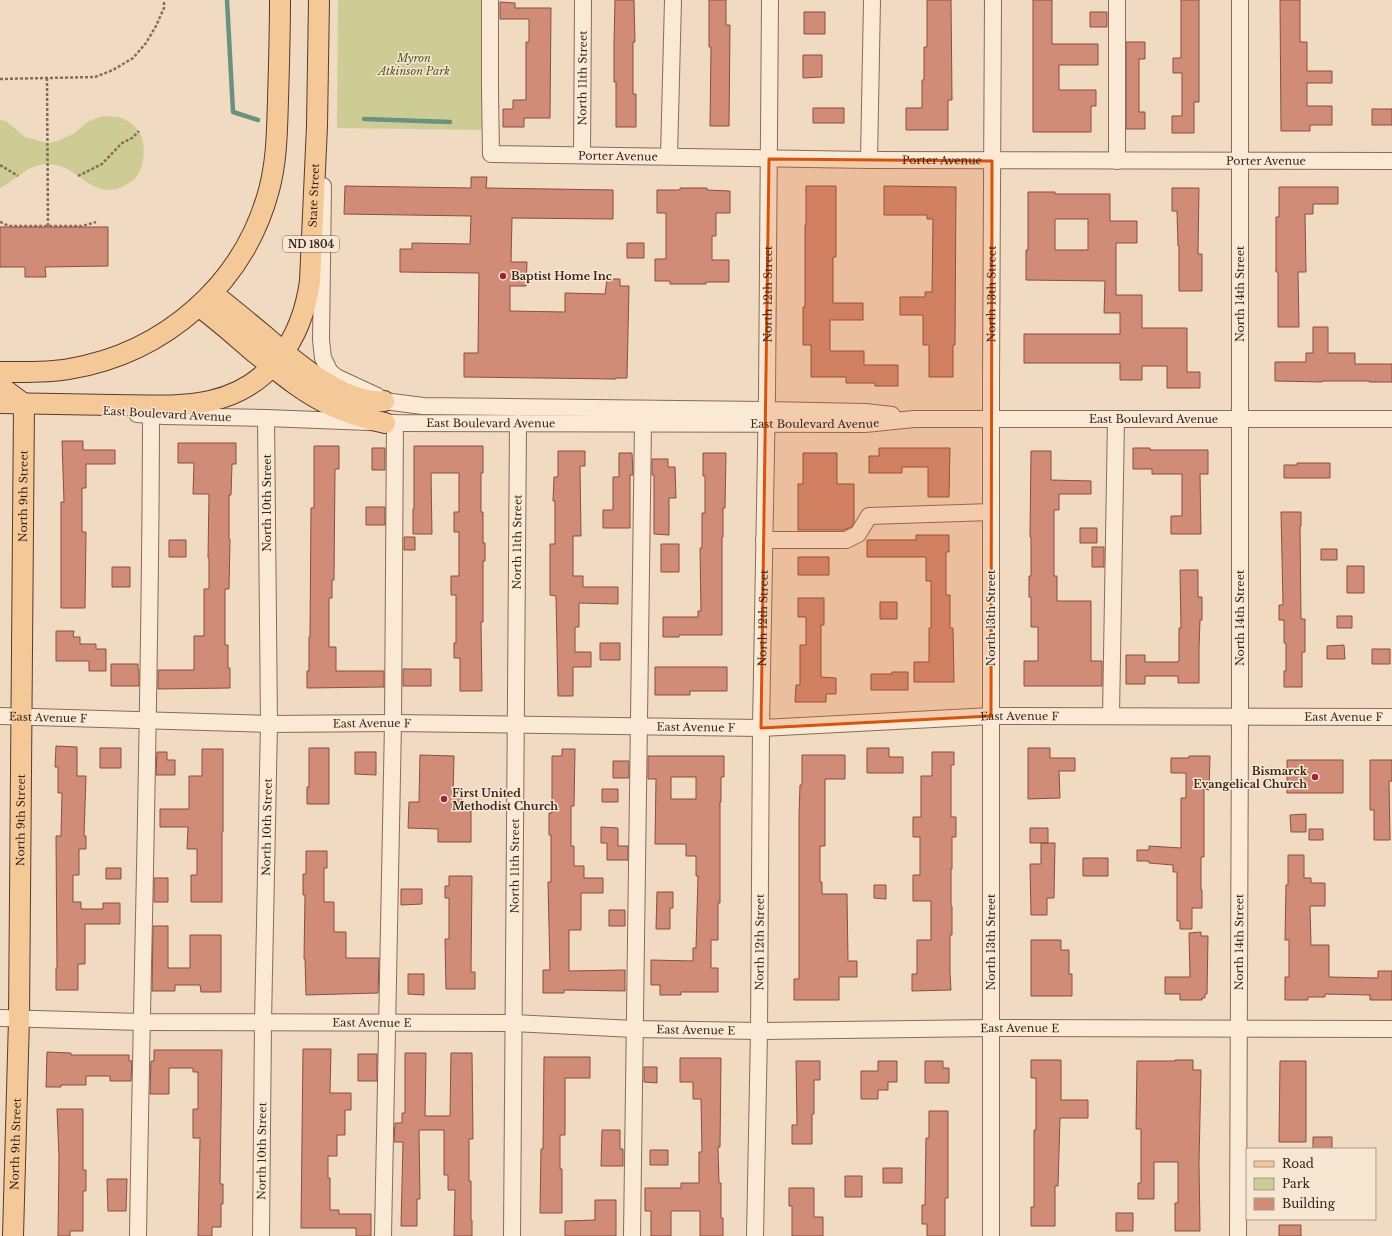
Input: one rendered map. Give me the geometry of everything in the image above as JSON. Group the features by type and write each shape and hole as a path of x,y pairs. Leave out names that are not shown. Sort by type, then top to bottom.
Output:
{"main road":[{"path":"0,372 44,372 68,369 115,357 156,338 182,321 206,299 230,272 249,241 261,213 269,189 272,173 277,133 280,0"},
{"name":"State Street","path":"171,405 196,404 221,398 246,387 264,374 278,359 297,331 308,295 310,281 317,126 319,0"},
{"path":"206,299 278,359 301,388 329,404 354,415 390,423"},
{"path":"278,359 312,373 340,390 367,400 377,402 384,401"},
{"path":"0,386 24,404"},
{"name":"East Boulevard Avenue","path":"0,404 69,404 151,410 171,405"},
{"name":"North 9th Street","path":"13,1236 9,1018 20,716 24,404"}],"street":[{"name":"Porter Avenue","path":"490,0 491,154 992,161 1392,161"},
{"name":"North 11th Street","path":"582,155 583,0"},
{"path":"669,156 673,0"},
{"name":"North 12th Street","path":"756,1236 770,0"},
{"path":"869,160 872,0"},
{"name":"North 13th Street","path":"991,1236 992,0"},
{"path":"1117,0 1117,161"},
{"name":"North 14th Street","path":"1238,1236 1240,0"},
{"name":"East Boulevard Avenue","path":"317,126 324,190 321,340 323,358 330,372 384,401 423,406 766,417 865,424 914,418 1240,418 1392,420"},
{"name":"East Boulevard Avenue","path":"151,410 266,418 390,423 643,423 766,417"},
{"path":"138,1236 148,721 151,410"},
{"name":"North 10th Street","path":"261,1236 263,1022 269,724 266,418"},
{"path":"1111,716 1116,418"},
{"path":"383,1236 393,723 390,423"},
{"path":"632,1236 643,423"},
{"name":"North 11th Street","path":"512,1236 518,424"},
{"path":"764,540 846,540 858,534 869,516 991,512"},
{"name":"East Avenue F","path":"0,716 269,724 393,723 761,728 991,716 1392,717"},
{"name":"East Avenue E","path":"9,1018 141,1022 387,1022 513,1024 634,1029 759,1031 991,1028 1392,1029"}],"path":[{"path":"0,79 94,77 113,70 133,58 146,43 164,8 164,0"},
{"path":"47,78 48,226"},
{"path":"78,176 102,164 122,143 132,138 139,131"},
{"path":"0,166 18,176"},
{"path":"0,222 9,226 82,226 96,222"}],"highlighted area":[{"path":"769,159 992,161 991,716 761,728"}],"green space":[{"name":"Myron Atkinson Park","path":"338,0 482,0 482,130 337,128"},
{"path":"103,116 122,118 134,126 141,135 144,153 141,169 132,181 119,188 108,190 98,188 60,166 48,164 28,169 0,188 0,120 6,121 25,137 48,143 73,134 89,121"}],"building":[{"path":"615,0 634,0 635,42 633,42 633,94 636,94 636,127 616,127 616,82 614,82"},
{"path":"709,0 726,0 726,25 730,25 729,126 710,126 711,47 709,47"},
{"path":"927,0 951,0 952,100 948,100 948,130 906,130 906,108 922,108 924,47 927,47"},
{"path":"1033,0 1052,0 1052,44 1098,44 1098,65 1059,65 1059,90 1096,90 1096,106 1091,106 1091,132 1033,132"},
{"path":"1181,0 1199,0 1199,102 1194,102 1194,133 1172,133 1172,116 1182,116 1182,73 1173,73 1173,58 1181,58"},
{"path":"1280,0 1300,0 1300,42 1307,42 1307,71 1332,71 1332,83 1307,83 1307,106 1332,106 1332,125 1310,125 1310,131 1281,131"},
{"path":"500,2 515,3 515,8 551,8 550,118 524,118 524,127 503,127 503,109 513,109 513,100 526,100 526,42 529,42 529,19 500,19"},
{"path":"804,12 825,12 825,34 804,34"},
{"path":"1090,12 1107,12 1107,27 1090,27"},
{"path":"1126,42 1145,42 1145,59 1139,59 1139,112 1145,112 1145,129 1126,129"},
{"path":"803,55 822,55 822,77 803,78"},
{"path":"813,108 844,108 844,123 813,123"},
{"path":"1372,109 1392,109 1392,125 1372,125"},
{"name":"Baptist Home Inc","path":"471,177 487,177 486,188 613,190 613,219 512,218 511,262 527,262 526,286 510,286 510,311 565,312 565,293 605,294 607,279 620,279 620,286 629,286 627,378 464,377 464,353 478,353 479,273 400,272 400,249 412,249 412,243 470,244 471,216 344,214 345,186 471,188"},
{"path":"806,186 836,186 836,257 833,257 833,303 863,303 863,320 830,320 830,351 864,351 864,365 898,365 898,386 875,386 875,383 846,383 846,377 811,377 811,345 803,345 803,307 805,307"},
{"path":"884,186 956,187 955,345 953,345 953,377 929,377 929,345 923,345 923,315 900,315 900,297 925,297 925,292 932,292 933,219 927,219 927,215 884,215"},
{"path":"1279,187 1338,187 1338,204 1313,204 1313,214 1305,214 1306,272 1298,272 1299,327 1278,327 1276,217 1279,217"},
{"path":"680,188 707,188 707,190 730,191 730,213 716,213 716,236 712,236 712,260 729,260 729,282 706,282 706,284 670,284 670,281 655,281 655,259 666,259 666,213 657,213 657,190 680,190"},
{"path":"1172,188 1199,188 1198,254 1202,254 1202,291 1179,291 1177,211 1172,211"},
{"path":"1028,192 1055,192 1055,194 1110,194 1110,221 1137,221 1137,243 1116,243 1116,295 1142,295 1142,328 1187,328 1187,372 1200,372 1200,388 1167,388 1167,366 1142,366 1142,380 1120,380 1120,363 1024,363 1024,334 1120,334 1120,313 1104,313 1105,281 1026,280 1026,250 1028,250","holes":["1055,219 1088,219 1088,250 1055,250"]},
{"path":"0,227 108,227 108,266 45,267 46,277 25,277 25,267 0,267"},
{"path":"627,243 644,243 644,258 627,258"},
{"path":"1313,327 1328,327 1328,353 1355,353 1355,364 1392,364 1392,382 1275,381 1275,362 1306,362 1306,353 1313,353"},
{"path":"62,441 83,441 83,450 115,450 115,464 86,464 86,488 82,488 82,532 86,532 85,608 61,608 61,502 64,502"},
{"path":"178,443 236,443 236,464 232,464 231,495 229,495 229,589 225,589 225,645 228,645 230,688 158,689 158,670 194,670 194,636 204,636 204,589 209,589 209,494 193,494 194,463 178,463"},
{"path":"314,446 339,446 339,469 335,469 334,580 332,580 332,598 329,598 329,647 336,647 336,671 384,671 384,687 307,688 310,637 311,508 314,508"},
{"path":"414,446 483,446 481,512 483,512 483,543 485,543 485,561 483,561 483,622 481,622 482,691 460,691 460,658 454,658 454,643 456,643 456,595 451,595 451,576 459,576 459,532 454,532 454,512 459,512 459,473 431,473 432,534 413,534"},
{"path":"372,448 385,448 385,470 372,470"},
{"path":"879,448 950,448 949,497 928,497 928,467 902,467 902,473 869,473 869,456 879,456"},
{"path":"1133,448 1150,448 1150,450 1208,450 1208,474 1200,474 1201,534 1171,534 1171,516 1182,516 1182,474 1152,474 1152,469 1133,469"},
{"path":"558,451 585,451 585,466 580,466 581,536 573,536 573,576 583,576 583,587 618,587 618,604 579,603 579,627 575,627 575,652 591,652 591,667 573,667 573,696 558,696 556,596 550,595 550,544 555,544 555,501 553,501 554,477 558,477"},
{"path":"1031,451 1051,451 1051,480 1091,481 1091,494 1059,494 1059,510 1054,510 1054,576 1057,576 1057,601 1091,601 1091,661 1102,661 1102,686 1024,686 1024,661 1038,661 1038,627 1031,627 1031,597 1029,597 1029,576 1031,576"},
{"path":"619,453 632,453 633,475 630,475 630,528 603,528 603,510 613,510 613,477 619,477"},
{"path":"703,453 726,453 725,508 723,508 722,537 722,635 679,635 679,637 663,637 663,617 698,617 698,611 701,611 700,548 702,548 702,513 705,513 705,476 703,476"},
{"path":"803,453 837,453 837,484 854,484 854,523 851,527 844,530 798,530 798,484 803,484"},
{"path":"652,459 668,459 668,467 675,467 676,498 669,498 669,535 654,534 654,475 652,475"},
{"path":"1297,463 1330,463 1330,478 1284,478 1284,465 1297,465"},
{"path":"366,507 385,507 385,525 366,525"},
{"path":"1281,512 1301,512 1301,619 1305,619 1305,652 1302,652 1302,687 1284,687 1284,671 1286,671 1286,643 1284,643 1284,620 1279,620 1279,605 1283,605"},
{"path":"1080,528 1097,528 1097,543 1080,543"},
{"path":"916,535 949,535 949,552 946,552 946,595 950,595 950,628 953,628 954,682 914,682 914,662 929,662 931,581 926,581 926,557 867,557 867,540 916,540"},
{"path":"404,537 415,537 415,550 404,550"},
{"path":"169,540 186,540 186,557 169,557"},
{"path":"661,544 679,544 679,572 661,572"},
{"path":"1092,547 1104,547 1104,567 1092,567"},
{"path":"1321,549 1337,549 1337,560 1321,560"},
{"path":"798,557 829,557 829,575 798,575"},
{"path":"1347,566 1364,566 1364,593 1347,593"},
{"path":"112,567 130,567 130,587 112,587"},
{"path":"1180,570 1198,570 1198,597 1202,597 1199,683 1178,683 1178,676 1145,676 1145,684 1126,684 1126,655 1145,655 1145,662 1179,661 1179,628 1181,628"},
{"path":"798,598 824,598 824,625 821,625 821,677 836,678 836,694 826,694 826,702 795,702 796,685 800,685 800,645 806,645 806,617 798,617"},
{"path":"880,602 897,602 897,619 880,619"},
{"path":"1337,616 1352,616 1352,628 1337,628"},
{"path":"56,631 74,631 73,637 80,637 80,644 96,644 96,649 106,649 106,671 89,671 89,661 56,661"},
{"path":"600,643 620,643 620,660 600,660"},
{"path":"1344,645 1345,659 1327,659 1327,646"},
{"path":"1372,649 1390,649 1390,664 1372,664"},
{"path":"111,664 138,664 139,686 111,686"},
{"path":"655,667 727,667 727,691 690,691 690,695 655,695"},
{"path":"403,669 431,669 431,686 403,686"},
{"path":"892,672 908,672 908,690 871,690 871,674 892,674"},
{"path":"56,746 77,747 77,776 86,776 84,836 86,836 86,849 79,849 79,875 73,875 73,902 81,902 81,909 103,909 103,903 120,903 120,924 85,924 85,964 78,964 78,990 56,990 56,836 61,836 62,793 58,793 58,767 55,767"},
{"path":"100,748 121,748 121,768 100,768"},
{"path":"309,748 329,748 329,804 307,804 307,787 309,787"},
{"path":"867,748 889,748 889,757 903,757 903,773 867,773"},
{"path":"1028,748 1050,748 1050,758 1075,758 1075,771 1059,771 1060,798 1028,799"},
{"path":"202,749 223,749 222,902 191,902 191,875 197,875 197,849 187,849 188,827 160,827 160,809 189,809 189,776 202,776"},
{"path":"562,749 575,749 574,806 571,806 571,846 574,846 574,866 584,866 584,878 603,878 603,893 581,893 581,930 569,930 569,971 625,970 625,991 564,990 564,993 543,993 543,970 550,970 548,882 551,882 551,835 549,835 549,813 552,813 552,756 562,756"},
{"path":"157,752 167,752 167,760 175,760 175,775 156,775"},
{"path":"355,752 376,752 376,775 355,774"},
{"path":"932,752 954,752 954,765 951,765 951,817 956,817 956,837 952,837 952,935 950,935 951,990 912,991 912,974 917,974 917,940 931,940 931,901 913,901 913,875 920,875 920,837 913,837 913,817 921,817 921,776 932,776"},
{"name":"First United Methodist Church","path":"420,755 454,756 453,796 462,796 461,803 471,804 471,842 438,842 438,829 408,828 409,802 419,802"},
{"path":"802,755 845,755 845,779 825,779 825,846 820,846 820,882 822,882 822,894 847,894 848,961 857,961 857,977 839,977 839,1000 794,1000 794,979 799,979 799,816 800,785 802,785"},
{"path":"648,756 724,756 724,777 721,777 720,802 720,903 718,903 718,940 711,940 711,968 718,968 718,992 681,992 681,995 660,995 660,985 651,985 651,960 693,961 693,948 696,948 698,876 696,876 696,856 686,856 686,844 655,844 656,779 648,779","holes":["671,777 696,777 696,799 671,799"]},
{"path":"1189,756 1210,756 1209,790 1204,789 1204,857 1201,857 1202,908 1192,908 1192,929 1180,929 1180,921 1177,921 1177,872 1173,872 1173,865 1149,863 1149,861 1137,861 1137,850 1149,850 1149,846 1181,848 1181,798 1186,798 1186,773 1171,773 1171,758 1189,758"},
{"name":"Bismarck Evangelical Church","path":"1287,760 1343,760 1343,793 1287,793"},
{"path":"1370,760 1392,760 1392,781 1389,781 1390,840 1374,840 1374,810 1370,810"},
{"path":"613,761 629,761 629,778 613,778"},
{"path":"602,789 618,789 618,802 602,802"},
{"path":"1306,814 1306,832 1291,832 1290,815"},
{"path":"601,827 618,828 618,846 628,846 628,860 607,860 607,843 601,843"},
{"path":"1030,828 1048,828 1048,843 1030,843"},
{"path":"1309,829 1323,829 1323,840 1309,840"},
{"path":"1041,843 1055,843 1054,898 1047,898 1047,915 1031,915 1030,864 1041,864"},
{"path":"306,851 327,851 327,868 324,868 324,902 334,902 334,932 346,932 346,958 379,958 378,993 306,995 304,959 305,895 303,895 303,874 306,874"},
{"path":"1288,855 1304,855 1304,878 1311,878 1311,883 1325,883 1325,906 1310,906 1311,945 1329,945 1329,977 1378,978 1378,971 1392,971 1392,1000 1370,1000 1370,995 1325,994 1325,997 1308,997 1308,1000 1285,1000 1285,977 1289,977 1289,940 1285,940"},
{"path":"1083,858 1108,858 1108,876 1083,876"},
{"path":"106,868 121,868 121,879 106,879"},
{"path":"449,876 472,876 471,972 475,972 475,989 446,989 445,939 449,939 449,898 445,898 445,886 449,886"},
{"path":"154,878 168,878 168,902 154,902"},
{"path":"874,885 886,885 886,899 874,898"},
{"path":"401,889 422,889 422,904 401,905"},
{"path":"657,892 673,892 673,908 670,908 670,929 656,929"},
{"path":"609,910 625,910 625,926 609,926"},
{"path":"153,926 168,926 168,968 190,968 190,935 221,935 221,992 201,992 200,985 175,985 175,991 152,991"},
{"path":"1201,932 1201,936 1208,936 1207,994 1205,994 1205,998 1202,998 1202,1000 1180,1000 1180,994 1165,994 1165,977 1190,977 1189,933"},
{"path":"1031,940 1061,940 1061,950 1069,950 1069,974 1072,974 1072,996 1031,996"},
{"path":"408,974 424,974 424,995 408,994"},
{"path":"303,1049 331,1049 330,1093 351,1093 351,1110 345,1110 345,1135 337,1135 337,1156 328,1156 330,1210 339,1210 339,1214 371,1214 371,1236 356,1236 356,1228 301,1228"},
{"path":"154,1050 222,1050 220,1184 223,1184 223,1204 221,1204 221,1227 212,1227 212,1236 198,1236 200,1138 193,1138 193,1109 198,1109 198,1072 193,1072 193,1068 169,1068 169,1094 150,1094 151,1061 154,1061"},
{"path":"47,1052 71,1053 71,1055 129,1055 129,1061 132,1061 131,1081 110,1081 110,1076 86,1076 86,1085 61,1085 61,1087 46,1087"},
{"path":"405,1053 426,1053 425,1116 450,1116 451,1053 472,1053 473,1139 469,1139 469,1181 471,1181 472,1236 454,1236 455,1190 448,1190 448,1175 444,1175 444,1130 419,1130 420,1199 417,1199 417,1226 401,1226 403,1142 394,1142 395,1123 402,1123 402,1113 405,1113"},
{"path":"358,1054 377,1054 377,1081 358,1081"},
{"path":"544,1057 590,1057 590,1078 565,1078 565,1135 560,1135 562,1213 540,1213 541,1149 543,1149"},
{"path":"680,1058 721,1058 720,1147 718,1147 723,1236 700,1236 700,1211 671,1211 671,1236 651,1236 651,1211 645,1211 645,1188 681,1188 681,1183 699,1183 699,1152 702,1152 701,1099 693,1099 693,1082 680,1082"},
{"path":"1031,1060 1061,1060 1061,1100 1088,1100 1088,1118 1060,1118 1058,1186 1055,1186 1055,1226 1031,1226 1031,1207 1034,1207 1036,1078 1031,1078"},
{"path":"1193,1060 1193,1070 1201,1070 1199,1163 1200,1231 1175,1231 1175,1203 1178,1203 1178,1162 1154,1162 1154,1199 1138,1199 1138,1183 1141,1183 1141,1129 1136,1129 1137,1061"},
{"path":"796,1061 820,1061 820,1080 814,1080 812,1144 792,1144 792,1125 797,1125"},
{"path":"878,1061 897,1061 897,1082 888,1082 888,1090 878,1090 878,1099 861,1099 861,1071 878,1071"},
{"path":"925,1061 943,1061 943,1068 949,1068 949,1083 925,1083"},
{"path":"1280,1061 1306,1061 1306,1142 1279,1142"},
{"path":"644,1067 657,1067 657,1083 644,1082"},
{"path":"57,1109 83,1109 83,1170 86,1170 86,1191 83,1191 83,1231 70,1231 70,1236 58,1236 59,1157"},
{"path":"929,1111 948,1111 948,1198 945,1198 945,1236 927,1236 927,1224 922,1224 922,1205 925,1205 926,1138 929,1138"},
{"path":"602,1130 620,1130 620,1149 623,1149 623,1166 601,1166"},
{"path":"1313,1137 1332,1137 1332,1148 1313,1148"},
{"path":"650,1150 668,1150 668,1165 650,1165"},
{"path":"883,1168 902,1168 902,1183 883,1183"},
{"path":"845,1176 862,1176 862,1197 845,1197"},
{"path":"107,1179 127,1179 126,1211 108,1211"},
{"path":"789,1188 814,1188 814,1217 823,1217 823,1236 792,1236 792,1206 789,1206"},
{"path":"595,1200 616,1200 616,1236 565,1236 565,1221 595,1220"},
{"path":"1116,1213 1133,1213 1133,1231 1116,1231"},
{"path":"1279,1225 1301,1225 1301,1236 1279,1236"}],"waterway":[{"path":"227,0 233,112 258,120"},
{"path":"364,119 450,122"}],"place":[{"name":"Baptist Home Inc","path":"503,276"},
{"name":"Bismarck Evangelical Church","path":"1315,777"},
{"name":"First United Methodist Church","path":"444,799"}]}
